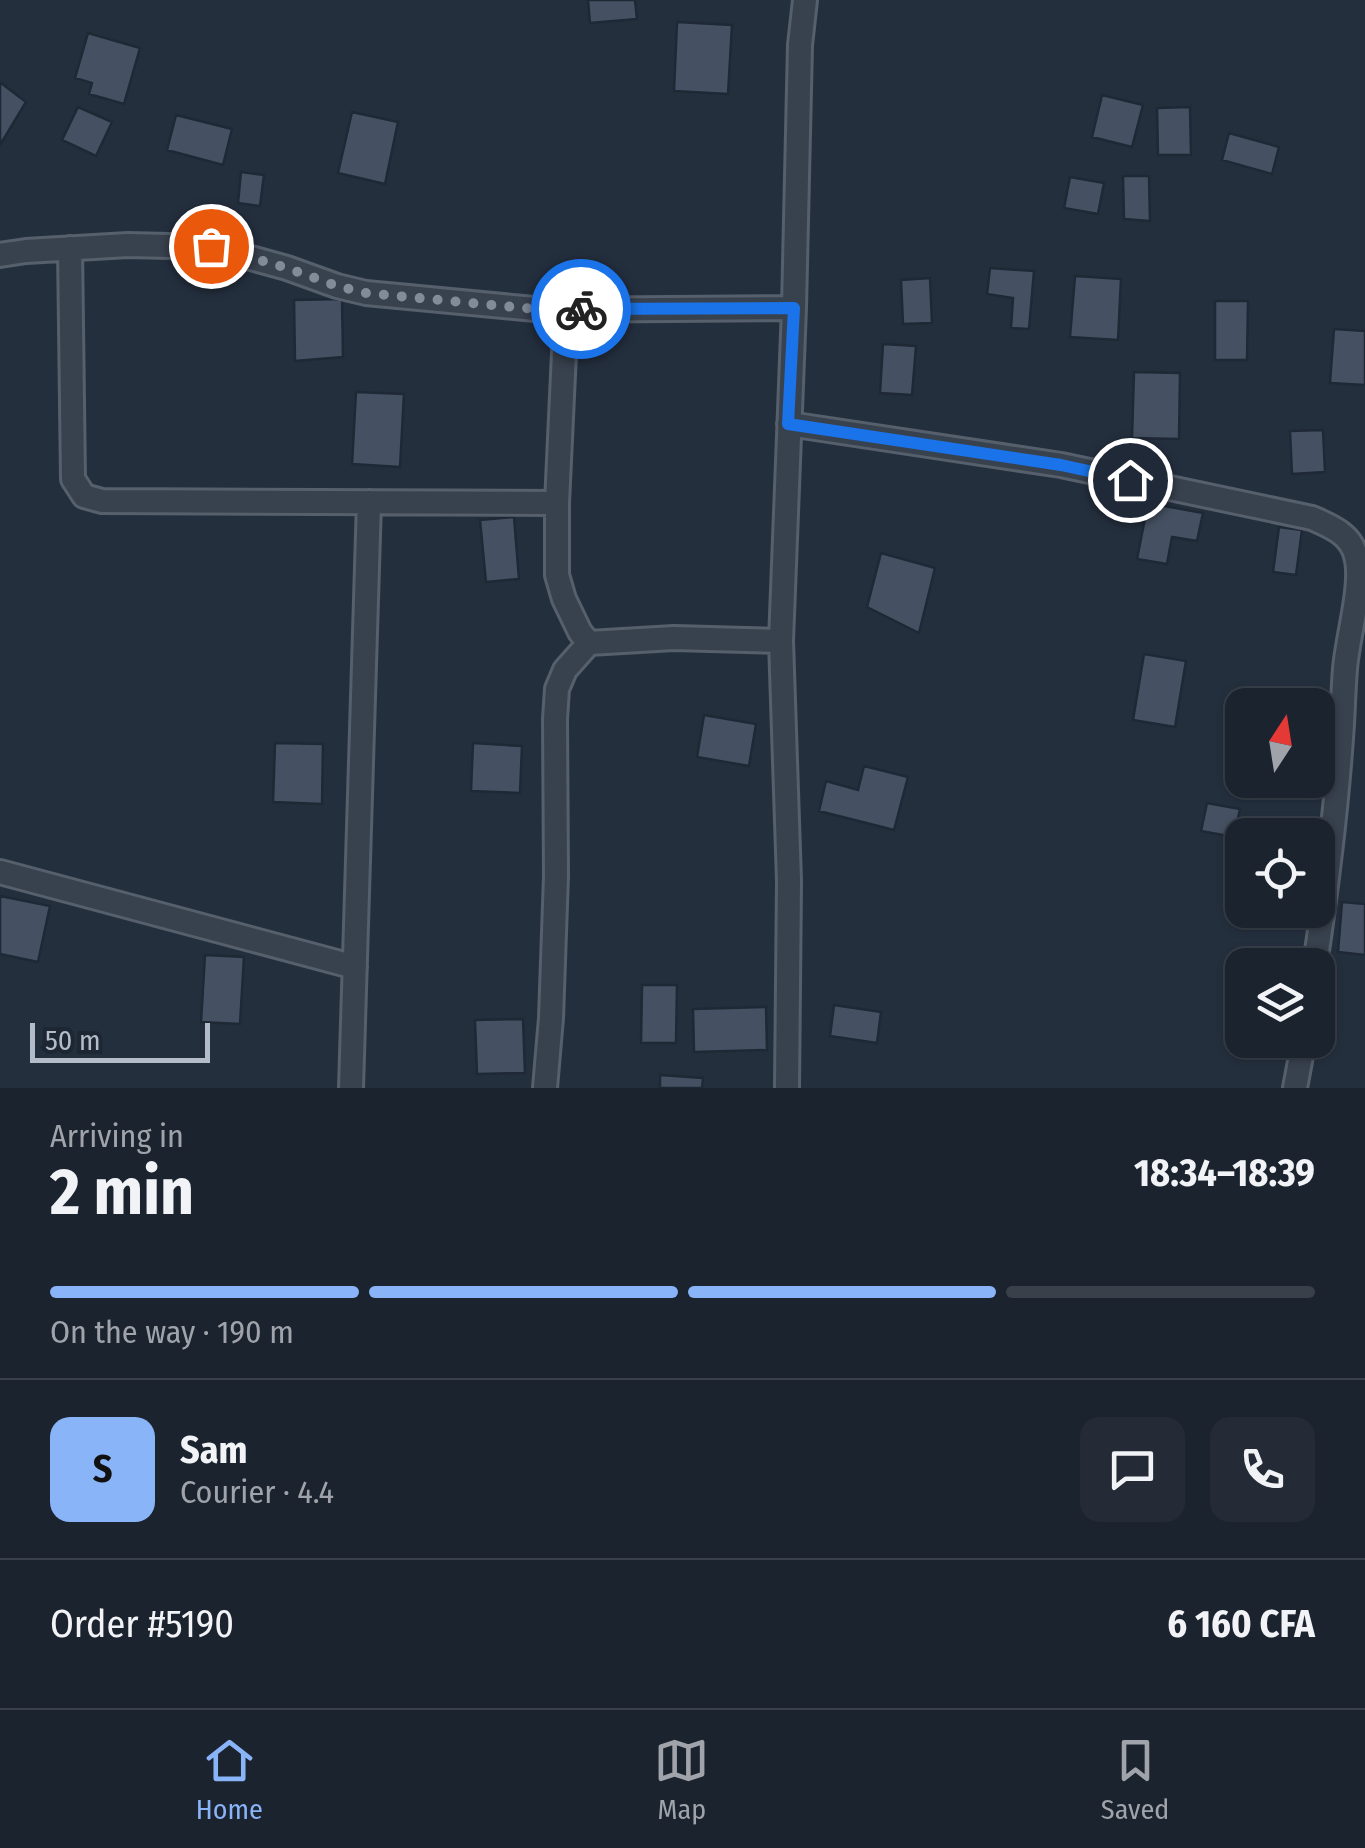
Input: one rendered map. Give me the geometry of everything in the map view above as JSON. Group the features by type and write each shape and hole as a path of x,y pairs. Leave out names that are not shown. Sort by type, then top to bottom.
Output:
{"street":[{"path":"786,1088 789,880 780,641 805,0"},
{"path":"0,255 128,244 211,246 366,293 566,310 794,308"},
{"path":"70,248 74,479 84,496 102,501 557,503"},
{"path":"566,310 557,575 564,599 589,643"},
{"path":"788,424 1080,469 1312,518 1345,536 1358,559 1355,604 1345,666 1341,740 1317,948"},
{"path":"351,1088 369,502"},
{"path":"545,1088 555,894 555,719 557,689 566,670 589,643 674,638 780,641"},
{"path":"0,872 355,967"},
{"path":"1295,1088 1301,1058"}],"building":[{"path":"588,0 635,0 637,19 590,23"},
{"path":"677,22 732,25 728,94 674,91"},
{"path":"88,33 140,48 124,104 89,94 92,83 75,78"},
{"path":"0,84 26,102 0,145"},
{"path":"1102,95 1143,105 1132,147 1092,137"},
{"path":"78,107 112,122 96,156 62,140"},
{"path":"1190,107 1191,155 1158,155 1157,108"},
{"path":"352,112 398,122 385,184 338,173"},
{"path":"176,115 232,129 223,165 167,150"},
{"path":"1229,133 1279,147 1272,174 1222,160"},
{"path":"241,172 264,175 260,206 238,203"},
{"path":"1123,176 1149,176 1150,221 1124,219"},
{"path":"1070,177 1104,183 1098,214 1064,208"},
{"path":"990,268 1034,271 1029,329 1011,328 1013,298 987,294"},
{"path":"1075,276 1121,279 1118,340 1070,337"},
{"path":"930,278 932,323 903,324 901,280"},
{"path":"342,299 343,357 295,361 294,300"},
{"path":"1215,301 1248,301 1247,360 1215,360"},
{"path":"1334,329 1365,331 1365,385 1330,383"},
{"path":"883,344 916,346 912,395 880,393"},
{"path":"1134,372 1180,373 1179,439 1132,438"},
{"path":"356,392 404,394 400,467 352,464"},
{"path":"1323,430 1325,472 1292,474 1290,431"},
{"path":"1148,503 1203,513 1197,541 1172,537 1167,564 1137,559"},
{"path":"514,517 519,579 486,582 480,520"},
{"path":"1279,527 1302,530 1296,575 1273,572"},
{"path":"881,553 935,568 919,633 867,607"},
{"path":"1144,654 1186,661 1175,727 1133,720"},
{"path":"704,715 756,724 749,766 697,757"},
{"path":"275,743 323,744 322,804 273,802"},
{"path":"473,743 522,746 520,793 471,791"},
{"path":"864,766 908,777 894,830 819,811 826,781 858,790"},
{"path":"1207,803 1240,809 1238,818 1225,818 1225,835 1201,831"},
{"path":"0,896 50,906 38,962 0,954"},
{"path":"1342,902 1365,904 1365,955 1338,952"},
{"path":"205,955 244,957 240,1024 201,1022"},
{"path":"642,985 677,985 676,1043 641,1043"},
{"path":"834,1005 881,1012 877,1043 830,1036"},
{"path":"766,1007 767,1050 694,1052 693,1009"},
{"path":"523,1019 525,1073 477,1074 475,1020"},
{"path":"660,1075 703,1078 702,1088 660,1088"}],"way so far":[{"path":"211,246 366,293 545,310 581,309"}],"route":[{"path":"581,309 794,308 788,424 1061,465 1130,480"}]}
